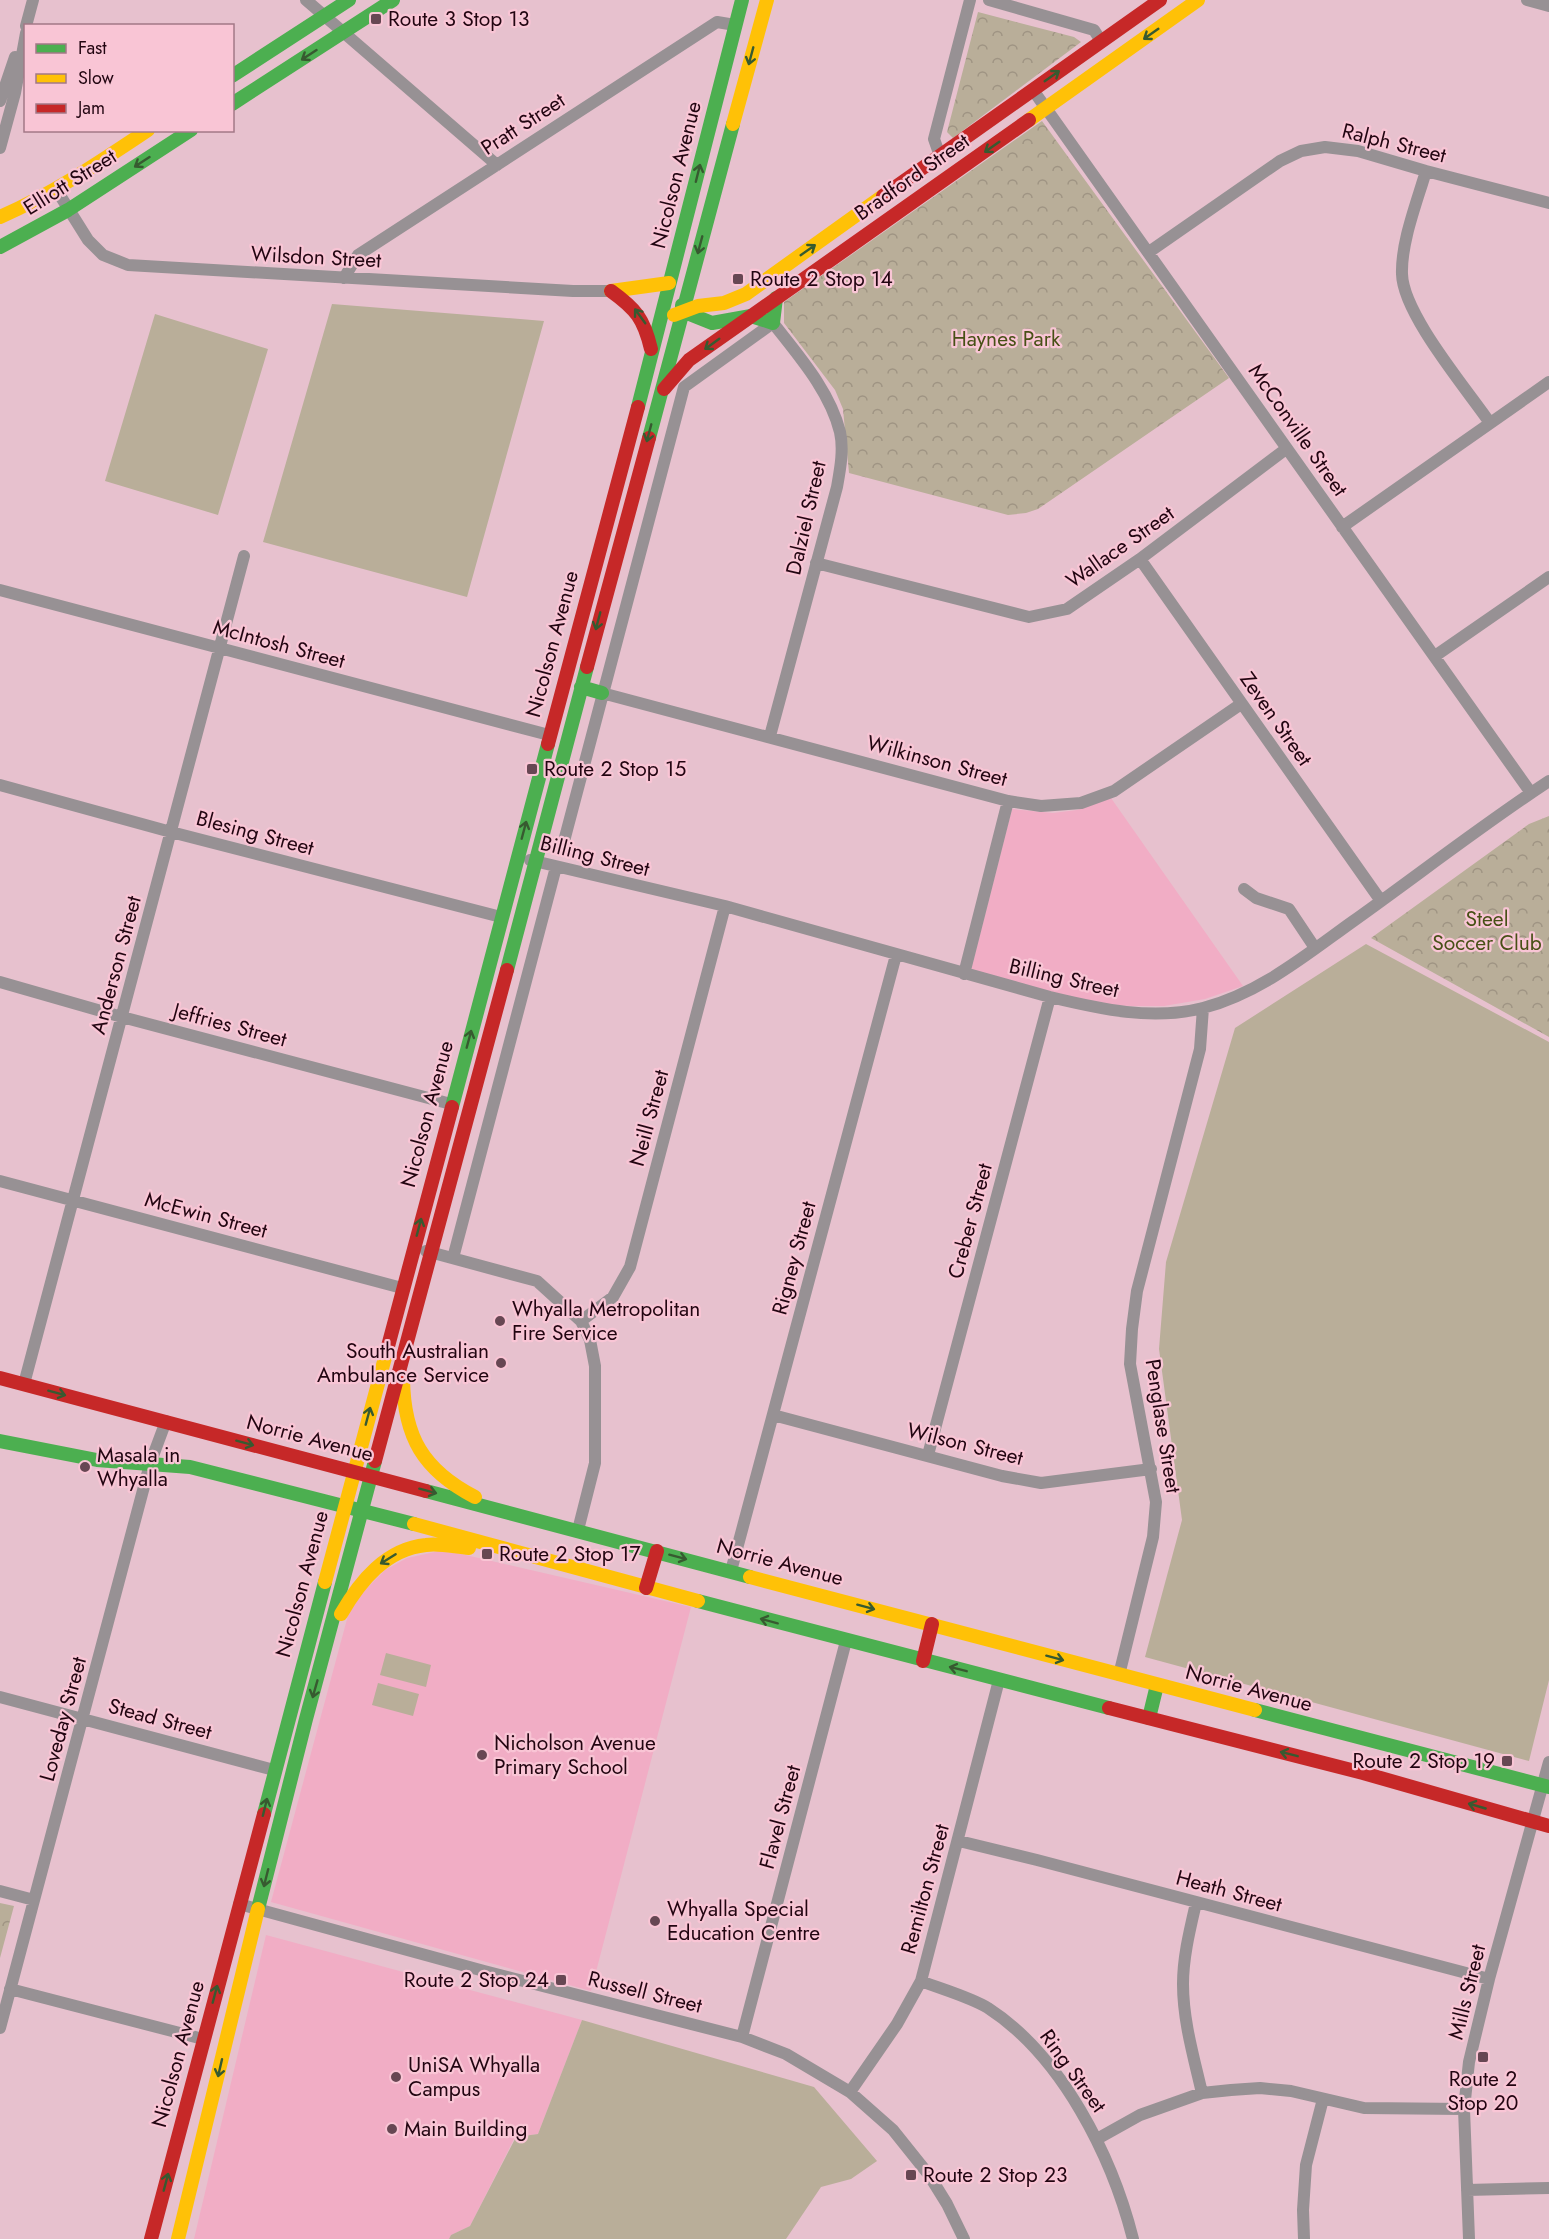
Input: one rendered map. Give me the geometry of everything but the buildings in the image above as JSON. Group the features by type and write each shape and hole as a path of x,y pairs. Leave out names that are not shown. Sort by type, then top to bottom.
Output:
{"main road":[{"path":"234,74 349,0"},
{"path":"234,103 393,0"},
{"name":"Nicolson Avenue","path":"151,2239 402,1287 647,372 742,0"},
{"name":"Nicolson Avenue","path":"178,2239 306,1720 609,581 767,0"},
{"name":"Bradford Street","path":"682,311 724,303 746,294 1160,0"},
{"path":"1172,0 1180,13"},
{"name":"Bradford Street","path":"659,397 670,379 689,360 1198,0"},
{"path":"709,127 730,133"},
{"name":"Elliott Street","path":"2,213 30,204 145,132"},
{"name":"Elliott Street","path":"0,247 68,210 189,132"},
{"path":"0,235 22,236"},
{"path":"676,260 682,311"},
{"path":"692,274 696,289 708,305"},
{"path":"611,291 669,283"},
{"path":"611,291 636,310 646,325 652,352"},
{"path":"682,311 712,323 750,316 772,323 776,298"},
{"path":"647,372 658,352 667,323 682,311"},
{"path":"592,577 609,581"},
{"path":"581,687 602,693"},
{"path":"404,1357 403,1394 410,1431 416,1447 439,1476 470,1495 511,1513"},
{"name":"Norrie Avenue","path":"0,1378 1546,1786"},
{"path":"0,1441 97,1460 190,1467 345,1505 846,1641 1363,1773 1549,1826"},
{"path":"331,1633 371,1571 398,1553 427,1545 506,1550"},
{"path":"646,1588 657,1551"},
{"path":"923,1660 932,1624"},
{"path":"1149,1718 1157,1685"}],"street":[{"path":"27,24 33,0"},
{"path":"306,0 497,165"},
{"path":"940,156 934,139 970,0"},
{"path":"989,0 1094,30 1101,41"},
{"path":"1527,0 1549,6"},
{"name":"Pratt Street","path":"344,278 358,255 717,22 735,25"},
{"path":"0,101 24,33"},
{"path":"0,148 15,93 24,39"},
{"name":"McConville Street","path":"1033,90 1531,793"},
{"name":"Ralph Street","path":"1149,252 1280,161 1301,151 1326,147 1358,150 1426,171 1549,203"},
{"path":"1426,171 1403,255 1402,275 1406,297 1418,321 1490,423"},
{"name":"Wilsdon Street","path":"56,189 88,240 103,255 128,265 573,291 611,291"},
{"path":"563,845 684,387 772,323"},
{"name":"Dalziel Street","path":"770,736 837,488 841,464 840,434 833,410 806,366 772,323"},
{"path":"1342,527 1549,382"},
{"name":"Wallace Street","path":"816,563 1029,617 1067,609 1140,559 1286,449"},
{"name":"Anderson Street","path":"24,1384 244,556"},
{"name":"Zeven Street","path":"1140,559 1381,901"},
{"path":"1435,656 1549,577"},
{"name":"McIntosh Street","path":"0,590 549,735"},
{"name":"Wilkinson Street","path":"602,693 1008,801 1041,806 1081,803 1114,791 1241,704"},
{"name":"Billing Street","path":"517,857 725,906 1050,997 1100,1009 1140,1014 1164,1014 1203,1008 1274,978 1549,781"},
{"name":"Blesing Street","path":"0,785 171,832 501,917"},
{"path":"964,974 1008,801"},
{"path":"453,1258 556,867"},
{"path":"1244,889 1256,898 1289,909 1316,948"},
{"name":"Neill Street","path":"581,1321 613,1298 630,1267 725,906"},
{"name":"Rigney Street","path":"731,1571 896,955"},
{"name":"Jeffries Street","path":"0,982 122,1017 452,1104"},
{"name":"Creber Street","path":"928,1455 1050,997"},
{"name":"Penglase Street","path":"1119,1675 1153,1537 1156,1502 1130,1364 1132,1329 1137,1291 1200,1048 1203,1008"},
{"name":"McEwin Street","path":"0,1181 402,1287"},
{"path":"413,1248 537,1281 581,1321 590,1340 595,1366 595,1462 578,1530"},
{"name":"Wilson Street","path":"773,1415 1002,1476 1041,1483 1151,1469"},
{"name":"Loveday Street","path":"0,2028 150,1464 166,1422"},
{"name":"Flavel Street","path":"742,2037 846,1641"},
{"name":"Remilton Street","path":"850,2092 897,2024 921,1981 999,1680"},
{"name":"Stead Street","path":"0,1697 274,1770"},
{"name":"Mills Street","path":"1469,2239 1464,2109 1469,2062 1489,1979 1546,1786 1549,1762"},
{"name":"Heath Street","path":"959,1841 1489,1979"},
{"path":"0,1891 34,1900"},
{"path":"1196,1903 1188,1939 1183,1983 1185,2014 1202,2093"},
{"name":"Russell Street","path":"240,1904 484,1971 742,2037 786,2054 850,2092 893,2130 910,2150 947,2204 964,2239"},
{"name":"Ring Street","path":"921,1981 986,2007 1019,2032 1051,2068 1097,2139 1126,2210 1133,2239"},
{"path":"10,1989 203,2039"},
{"path":"1097,2139 1140,2115 1202,2093 1260,2088 1291,2091 1364,2108 1464,2109"},
{"path":"1304,2239 1306,2165 1323,2099"},
{"path":"1467,2190 1549,2188"}],"shaded area":[{"path":"1111,798 1243,986 1205,999 1164,1006 1100,1005 970,974 1012,809 1053,813 1077,810"},
{"name":"Nicholson Avenue Primary School","path":"444,1550 691,1607 591,1991 271,1902 350,1608 385,1570 407,1558"},
{"name":"UniSA Whyalla Campus","path":"266,1935 582,2020 538,2134 515,2137 470,2226 451,2235 449,2239 194,2239"}],"green space":[{"path":"978,12 1074,37 1081,42 953,138 947,132"},
{"name":"Haynes Park","path":"1042,121 1229,378 1038,509 1026,513 1008,515 849,473 843,409 835,390 784,323 784,302"},
{"path":"332,304 544,321 467,597 263,542"},
{"path":"155,314 268,349 218,515 105,481"},
{"name":"Steel Soccer Club","path":"1549,816 1549,1037 1371,938 1529,824"},
{"path":"1366,944 1549,1042 1549,1680 1529,1761 1145,1657 1182,1520 1159,1349 1166,1262 1235,1028"},
{"path":"386,1653 431,1665 426,1687 380,1675"},
{"path":"378,1683 419,1694 413,1716 372,1705"},
{"path":"0,1903 14,1906 0,1958"},
{"path":"582,2020 814,2087 877,2161 851,2179 821,2187 786,2239 449,2239 451,2235 470,2226 516,2137 538,2134"}],"traffic: fast":[{"path":"234,75 349,0"},
{"path":"234,103 393,0"},
{"path":"638,407 742,0"},
{"path":"649,438 733,124"},
{"path":"0,247 68,210 188,132"},
{"path":"682,305 682,311 712,323 751,316 773,323 776,298"},
{"path":"507,970 587,667"},
{"path":"581,687 602,693"},
{"path":"452,1107 548,744"},
{"path":"0,1441 97,1460 190,1467 414,1524"},
{"path":"258,1909 375,1461"},
{"path":"426,1491 750,1577"},
{"path":"264,1814 325,1582"},
{"path":"698,1601 1109,1708"},
{"path":"1149,1718 1157,1685"},
{"path":"1255,1710 1549,1787"}],"traffic: slow":[{"path":"733,124 767,0"},
{"path":"1029,120 1198,0"},
{"path":"0,217 57,188 145,132"},
{"path":"674,315 698,306 724,303 746,294 883,196"},
{"path":"611,291 669,283"},
{"path":"325,1582 387,1350"},
{"path":"403,1379 407,1418 420,1450 442,1475 475,1497"},
{"path":"414,1524 698,1601"},
{"path":"341,1614 366,1579 387,1560 399,1553 431,1545 469,1548"},
{"path":"750,1577 1255,1710"},
{"path":"178,2239 258,1909"}],"traffic: jam":[{"path":"883,196 1160,0"},
{"path":"664,389 689,360 1029,120"},
{"path":"611,291 627,303 638,316 651,349"},
{"path":"548,744 638,407"},
{"path":"587,667 649,438"},
{"path":"375,1461 507,970"},
{"path":"387,1350 452,1107"},
{"path":"0,1378 426,1491"},
{"path":"646,1588 657,1551"},
{"path":"923,1661 932,1624"},
{"path":"1109,1708 1363,1773 1549,1826"},
{"path":"151,2239 264,1814"}],"place":[{"name":"Route 3 Stop 13","path":"376,19"},
{"name":"Route 2 Stop 14","path":"738,279"},
{"name":"Route 2 Stop 15","path":"532,769"},
{"name":"Whyalla Metropolitan Fire Service","path":"500,1321"},
{"name":"South Australian Ambulance Service","path":"501,1363"},
{"name":"Masala in Whyalla","path":"85,1467"},
{"name":"Route 2 Stop 17","path":"487,1554"},
{"name":"Nicholson Avenue Primary School","path":"482,1755"},
{"name":"Route 2 Stop 19","path":"1507,1761"},
{"name":"Whyalla Special Education Centre","path":"655,1921"},
{"name":"Route 2 Stop 24","path":"561,1980"},
{"name":"Route 2 Stop 20","path":"1483,2057"},
{"name":"UniSA Whyalla Campus","path":"396,2077"},
{"name":"Main Building","path":"392,2129"},
{"name":"Route 2 Stop 23","path":"911,2175"}]}
